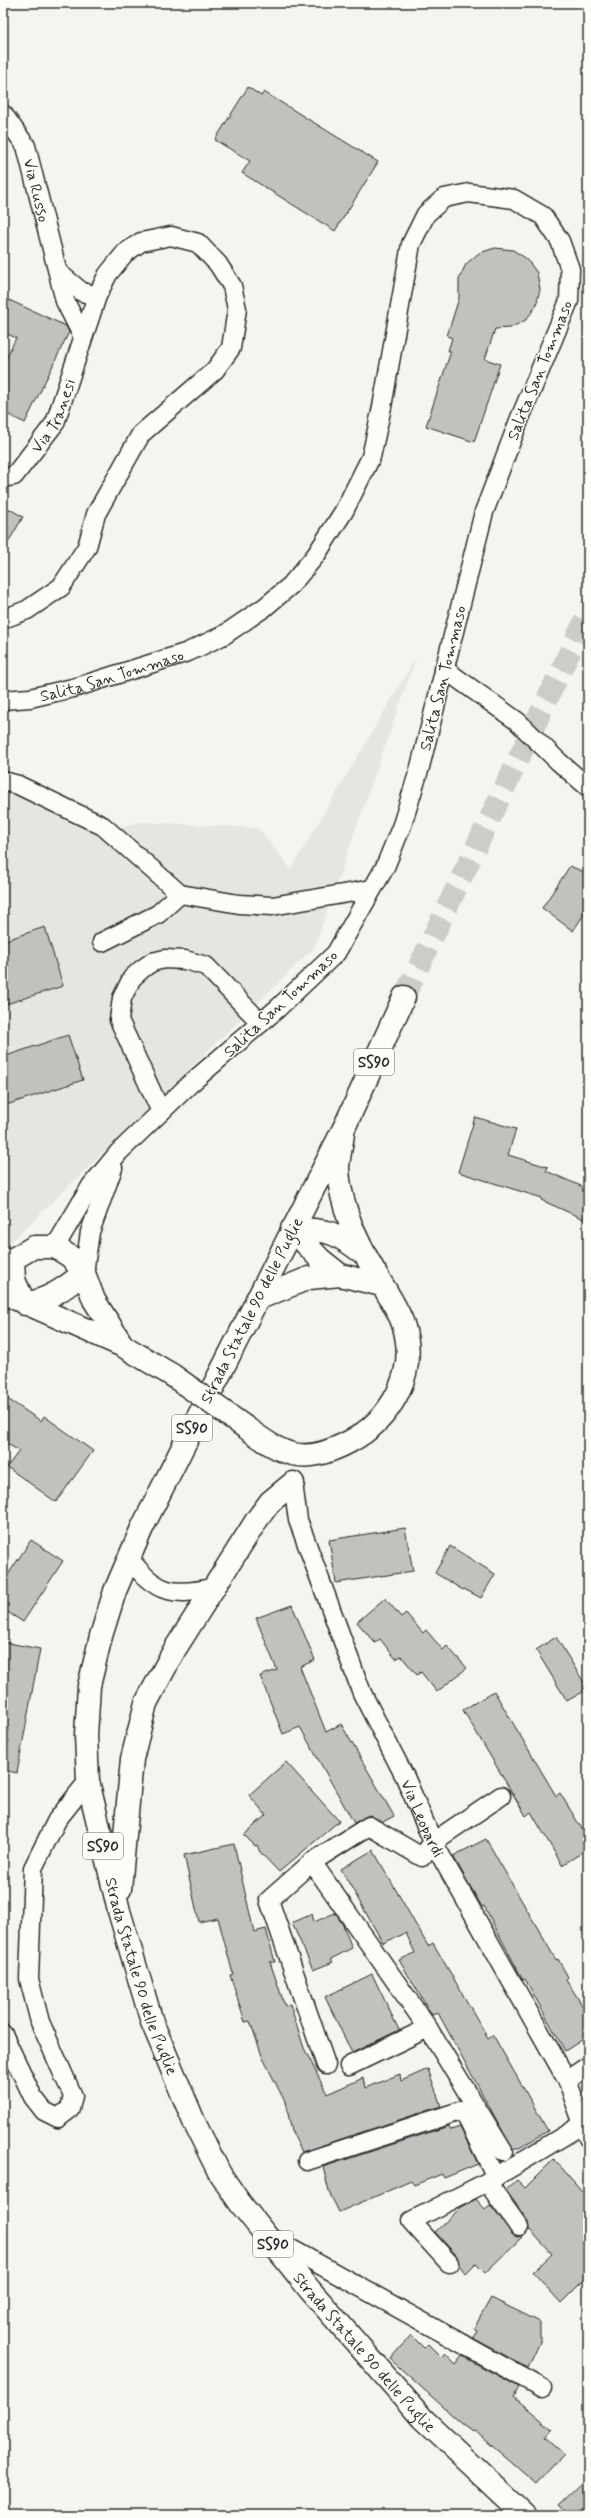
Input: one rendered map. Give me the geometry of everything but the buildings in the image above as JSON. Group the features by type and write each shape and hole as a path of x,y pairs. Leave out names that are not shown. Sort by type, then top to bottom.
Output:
{"main road":[{"name":"Strada Statale 90 delle Puglie","path":"404,997 344,1128 257,1299 129,1558 115,1591 101,1636 89,1686 86,1735 88,1781 119,1911 152,2022 195,2124 220,2174 264,2233 310,2290 423,2419 525,2515"},
{"path":"3,1293 123,1346 172,1375 274,1448 302,1457 329,1452 361,1435 381,1419 401,1390 406,1370 407,1349 403,1324 365,1254 344,1204 338,1166 344,1128"},
{"path":"292,1229 325,1230 342,1237 365,1254"},
{"path":"292,1229 320,1259 340,1275"},
{"path":"25,1304 14,1280 8,1260 34,1247 55,1247 71,1257 84,1273 94,1300 123,1346"},
{"path":"25,1304 41,1301 62,1290 84,1273"},
{"path":"257,1299 309,1278 340,1275 382,1285"},
{"path":"119,1911 132,1758 146,1703 175,1649 216,1587 258,1518 270,1502 293,1483 302,1457"}],"street":[{"name":"Via Russo","path":"3,114 26,146 65,301 83,337"},
{"name":"Salita San Tommaso","path":"3,700 30,698 77,687 188,652 224,635 265,607 291,585 316,555 344,511 371,457 382,407 412,244 426,214 444,198 469,193 514,199 543,216 560,241 570,269 569,301 520,418 484,512 420,767 402,824 385,867 336,953 119,1152 90,1186 55,1247"},
{"name":"Via Tranesi","path":"3,478 14,476 55,423 97,296 108,274 125,253 142,242 171,236 198,243 218,264 232,286 237,309 230,348 215,370 141,434 96,514 87,547 61,587 27,610 3,619"},
{"path":"58,273 82,292 97,296"},
{"path":"444,669 517,721 559,762 588,787"},
{"path":"3,781 18,785 102,826 180,894 238,904 272,906 372,889"},
{"path":"102,942 158,914 180,894"},
{"path":"161,1112 119,1020 122,998 132,978 142,969 152,962 165,959 185,960 206,966 261,1023"},
{"name":"Salita San Tommaso","path":"84,1273 90,1232 102,1193 119,1152"},
{"name":"Via Leopardi","path":"293,1483 298,1520 362,1693 405,1777 433,1842 567,2080 585,2131"},
{"path":"129,1558 142,1575 172,1592 187,1594 216,1587"},
{"path":"3,2034 33,2097 44,2111 58,2118 70,2108 73,2096 40,2022 29,1979 33,1868 57,1820 88,1781"},
{"path":"326,2065 269,1900 312,1862 369,1826 422,1856 433,1842 501,1796"},
{"path":"312,1862 428,2028 503,2151"},
{"path":"349,2066 428,2028"},
{"path":"567,2080 588,2066"},
{"path":"307,2160 463,2110 492,2179 519,2227"},
{"path":"450,2263 411,2221 585,2131"},
{"path":"264,2233 542,2388"}],"shaded area":[{"path":"416,658 314,948 10,1243 3,1243 3,780 113,828 140,822 258,828 291,869"}],"tunnel":[{"path":"404,997 588,614"}]}
